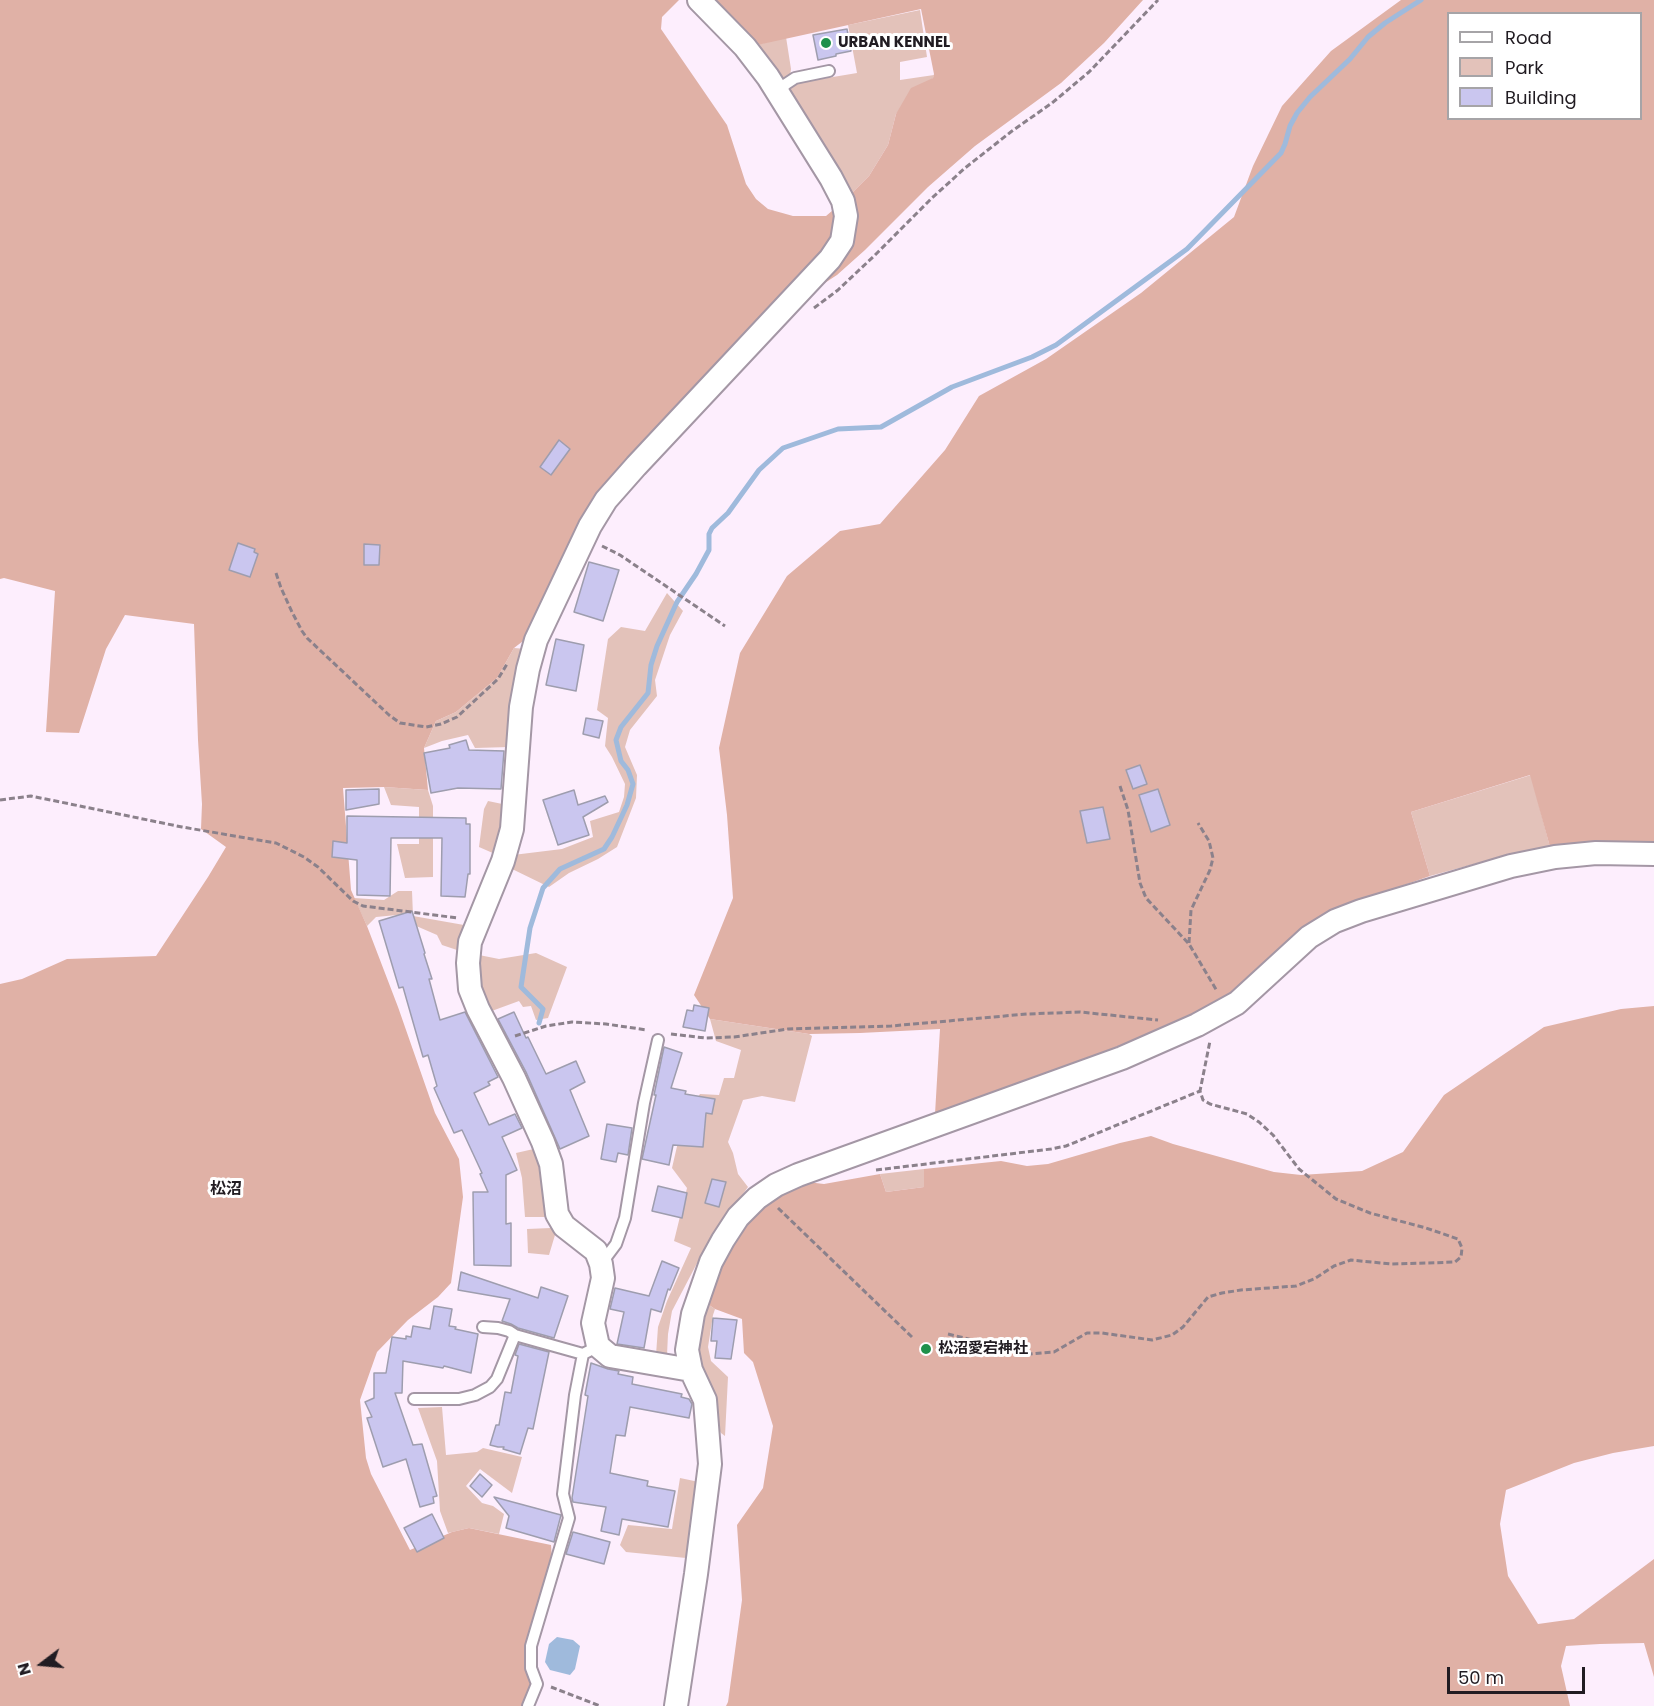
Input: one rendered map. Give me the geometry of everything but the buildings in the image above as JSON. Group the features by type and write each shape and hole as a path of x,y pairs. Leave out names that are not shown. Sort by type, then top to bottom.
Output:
{"street":[{"path":"691,1370 610,1356 591,1350 592,1323 603,1278 601,1264 596,1251 564,1226 557,1214 551,1164 514,1078 478,1009 470,988 468,963 470,942 503,861 512,830 521,707 528,669 536,640 585,536 606,500 830,259 842,241 846,216 843,201 831,178 745,47 699,0"},
{"path":"676,1706 710,1464 705,1400 691,1370 687,1350 693,1314 711,1262 723,1240 738,1217 763,1194 798,1175 1122,1058 1197,1025 1237,1003 1309,937 1335,921 1361,911 1511,866 1554,857 1596,853 1654,854"}],"lane":[{"path":"778,94 795,78 829,70"},
{"path":"601,1264 616,1245 625,1218 642,1113 659,1036"},
{"path":"483,1327 498,1328 515,1335 591,1350 575,1395 564,1494 569,1518 531,1646 531,1668 537,1684 528,1706"},
{"path":"414,1399 459,1399 475,1395 490,1387 497,1379 515,1335"}],"path":[{"path":"807,313 838,290 965,168 1052,103 1089,72 1158,0"},
{"path":"585,536 620,555 725,626"},
{"path":"276,573 307,638 400,723 426,727 457,717 498,679 508,663"},
{"path":"948,1334 1030,1354 1054,1352 1087,1333 1152,1340 1172,1335 1183,1327 1208,1297 1241,1290 1296,1286 1314,1279 1334,1266 1351,1260 1391,1264 1436,1263 1455,1262 1461,1257 1462,1248 1458,1239 1370,1213 1336,1198 1299,1169 1273,1135 1259,1122 1247,1114 1203,1100 1200,1091 1221,1012 1189,944 1146,898 1140,884 1128,810 1120,786"},
{"path":"0,800 31,796 182,827 276,843 318,867 353,901 363,906 477,921"},
{"path":"1189,944 1191,910 1210,870 1213,858 1209,841 1198,823"},
{"path":"659,1036 734,1037 788,1029 891,1026 1027,1014 1080,1012 1166,1021"},
{"path":"496,1042 546,1026 572,1022 606,1024 650,1031"},
{"path":"868,1172 1058,1148 1200,1091"},
{"path":"763,1194 913,1338"},
{"path":"537,1684 543,1684 600,1706"}],"green space":[{"path":"920,10 927,57 900,62 900,80 934,75 933,78 896,114 888,145 869,176 846,199 789,91 794,85 803,82 857,73 848,25"},
{"path":"786,37 790,76 779,81 753,46"},
{"path":"667,593 683,611 670,635 655,680 657,696 630,730 625,747 637,775 636,798 617,847 569,873 549,887 510,868 513,855 562,849 593,837 590,821 619,812 625,784 605,746 608,718 597,710 608,639 621,627 645,631"},
{"path":"514,648 527,649 509,747 475,748 468,735 424,748 436,721 456,712 497,678"},
{"path":"1531,775 1550,847 1518,852 1430,876 1411,812"},
{"path":"384,787 428,790 433,806 433,877 405,878 397,844 419,844 419,807 391,805"},
{"path":"488,801 507,805 495,854 479,847 484,809"},
{"path":"398,891 412,891 413,916 464,925 457,950 442,945 437,935 414,925 402,928 397,915 376,917 367,926 354,898 384,900"},
{"path":"536,953 567,967 548,1018 536,1020 531,1006 523,1007 519,1001 489,1012 480,988 479,955 499,959"},
{"path":"710,1019 812,1036 795,1102 762,1096 743,1100 728,1142 738,1174 748,1187 705,1248 672,1311 667,1355 656,1355 658,1327 691,1248 674,1241 687,1188 672,1168 684,1116 700,1094 719,1095 724,1078 734,1078 741,1050 716,1041"},
{"path":"538,1148 548,1217 525,1217 522,1178 516,1153"},
{"path":"924,1169 924,1187 886,1192 880,1174"},
{"path":"551,1228 555,1235 549,1255 528,1253 527,1229"},
{"path":"706,1303 715,1309 708,1347 711,1361 728,1377 725,1436 717,1426 695,1345"},
{"path":"442,1407 446,1455 477,1452 483,1448 522,1457 512,1493 480,1469 466,1486 482,1503 493,1506 504,1514 499,1534 469,1528 448,1533 440,1511 437,1461 418,1408"},
{"path":"680,1478 699,1482 686,1558 626,1552 620,1545 628,1525 672,1529"}],"shaded area":[{"path":"0,0 679,0 662,17 661,29 727,125 746,184 756,199 768,209 793,216 826,216 869,176 888,145 896,114 911,88 933,78 921,9 753,46 689,0 1143,0 1104,43 1061,83 975,146 928,187 837,275 745,335 593,497 542,600 527,638 514,648 497,678 456,712 436,721 424,748 428,790 384,787 343,788 351,890 398,1007 435,1113 459,1159 463,1197 451,1283 438,1297 408,1320 377,1352 360,1400 366,1458 371,1474 410,1550 452,1532 469,1528 551,1545 552,1558 527,1643 525,1663 532,1686 524,1706 0,1706 0,984 22,979 67,959 156,956 226,847 201,829 202,804 194,624 125,615 106,649 79,733 46,732 55,591 4,578 0,579"},
{"path":"1401,0 1654,0 1654,849 1550,847 1530,775 1411,812 1430,876 1344,906 1196,1020 935,1114 940,1029 809,1034 710,1019 694,995 733,898 719,748 740,653 787,576 840,531 880,524 945,450 979,396 1046,359 1141,293 1234,217 1253,166 1282,106 1331,51"},
{"path":"1654,1006 1654,1446 1574,1463 1506,1490 1500,1524 1508,1576 1538,1624 1574,1619 1654,1559 1654,1677 1644,1643 1600,1644 1566,1646 1561,1666 1570,1706 726,1706 742,1600 737,1525 763,1488 773,1426 753,1362 744,1353 742,1319 715,1309 706,1303 727,1252 747,1219 768,1202 807,1182 824,1184 880,1174 886,1192 924,1187 924,1169 1001,1161 1027,1166 1048,1164 1151,1136 1274,1172 1301,1175 1362,1171 1403,1152 1444,1095 1544,1027 1621,1009"}],"water":[{"path":"557,1637 573,1640 580,1646 575,1669 570,1675 550,1670 545,1662 549,1644"}],"waterway":[{"path":"539,1023 543,1009 521,987 530,928 543,888 560,869 604,849 612,837 627,805 633,784 628,770 621,761 616,740 621,727 648,693 651,665 657,646 677,602 709,550 709,534 712,528 728,513 759,470 783,448 838,429 881,427 952,387 1032,357 1056,345 1187,249 1281,153 1290,126 1310,97 1350,59 1368,37 1421,0"}],"place":[{"name":"URBAN KENNEL","path":"826,43"},
{"name":"松沼愛宕神社","path":"926,1349"}],"district":[{"name":"松沼","path":"226,1190"}]}
